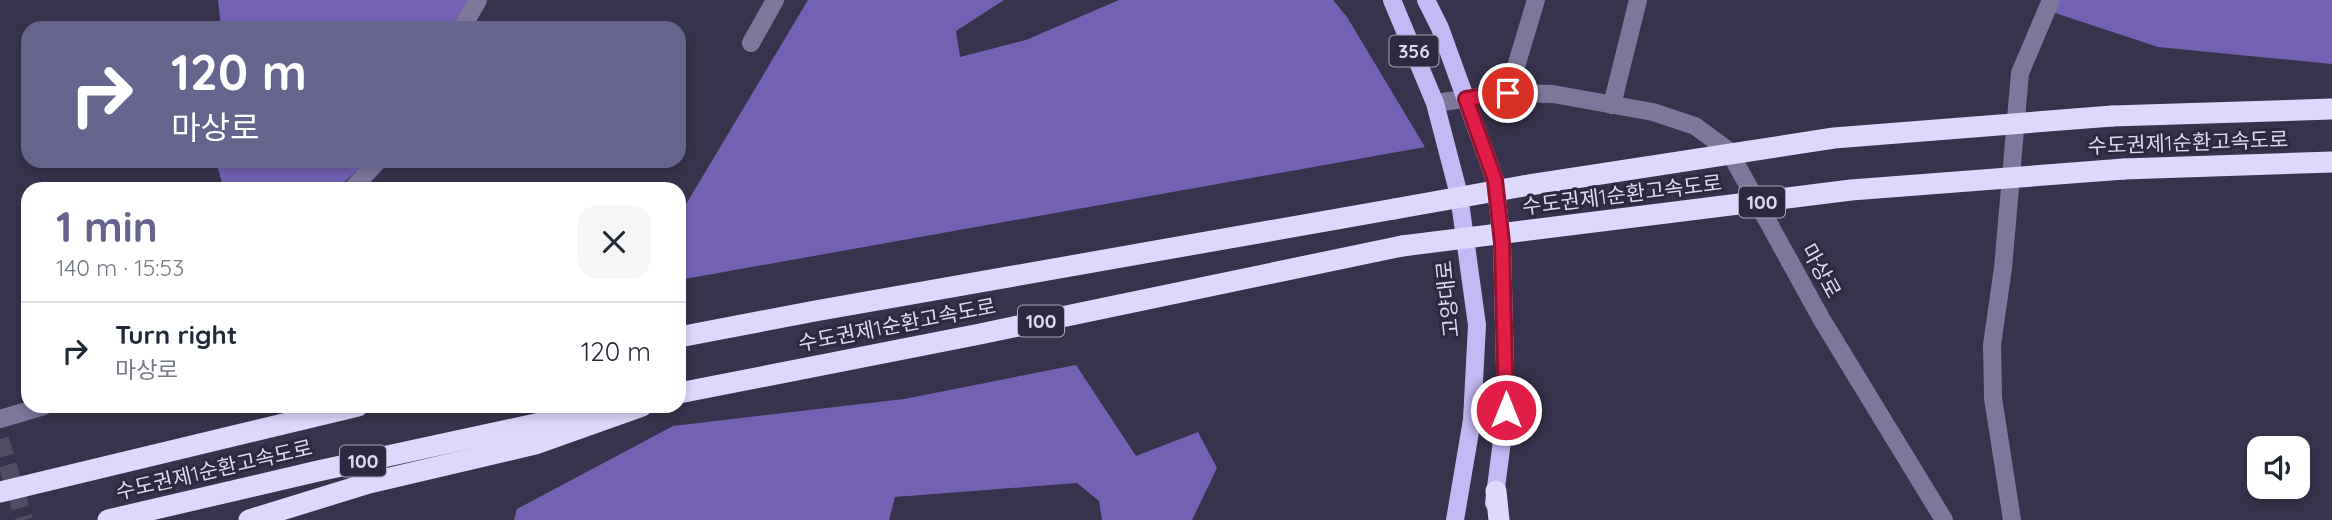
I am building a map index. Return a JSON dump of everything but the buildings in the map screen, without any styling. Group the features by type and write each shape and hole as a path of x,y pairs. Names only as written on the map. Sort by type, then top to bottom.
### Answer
{"highway":[{"name":"수도권제1순환고속도로","path":"686,336 1394,209 1671,162 1834,138 2112,116 2332,108"},
{"name":"수도권제1순환고속도로","path":"686,392 980,334 1402,246 1850,190 2124,169 2332,162"},
{"name":"수도권제1순환고속도로","path":"0,492 329,413"},
{"name":"수도권제1순환고속도로","path":"108,520 587,413"},
{"path":"248,520 369,483 536,444 622,413"},
{"path":"1496,491 1499,520"}],"main road":[{"name":"고양대로","path":"1392,0 1436,103 1459,195 1477,325 1472,420 1455,520"},
{"name":"356","path":"1426,0 1440,29 1495,180 1502,243 1506,410 1492,520"}],"street":[{"path":"466,21 478,0"},
{"path":"751,43 775,0"},
{"path":"1508,93 1536,0"},
{"path":"1612,105 1638,0"},
{"path":"2012,520 1993,398 1992,345 2003,268 2020,73 2051,0"},
{"name":"마상로","path":"1436,103 1508,93 1553,94 1653,112 1695,126 1729,151 1822,320 1944,520"},
{"path":"358,182 372,168"},
{"path":"0,419 21,413"}],"shaded area":[{"path":"218,0 468,0 456,21 220,21"},
{"path":"808,0 1004,0 956,31 960,57 1026,40 1119,0 1333,0 1347,17 1425,147 686,279 686,204"},
{"path":"2054,0 2332,0 2332,64 2158,47 2052,12"},
{"path":"360,168 344,182 222,182 218,169"},
{"path":"1076,365 1136,456 1198,432 1217,468 1192,520 1102,520 1099,501 1077,483 895,497 889,520 514,520 517,509 673,426 904,399"}],"tunnel":[{"path":"0,439 24,520"}],"route":[{"path":"1506,410 1502,243 1495,180 1466,99 1508,93"}]}
